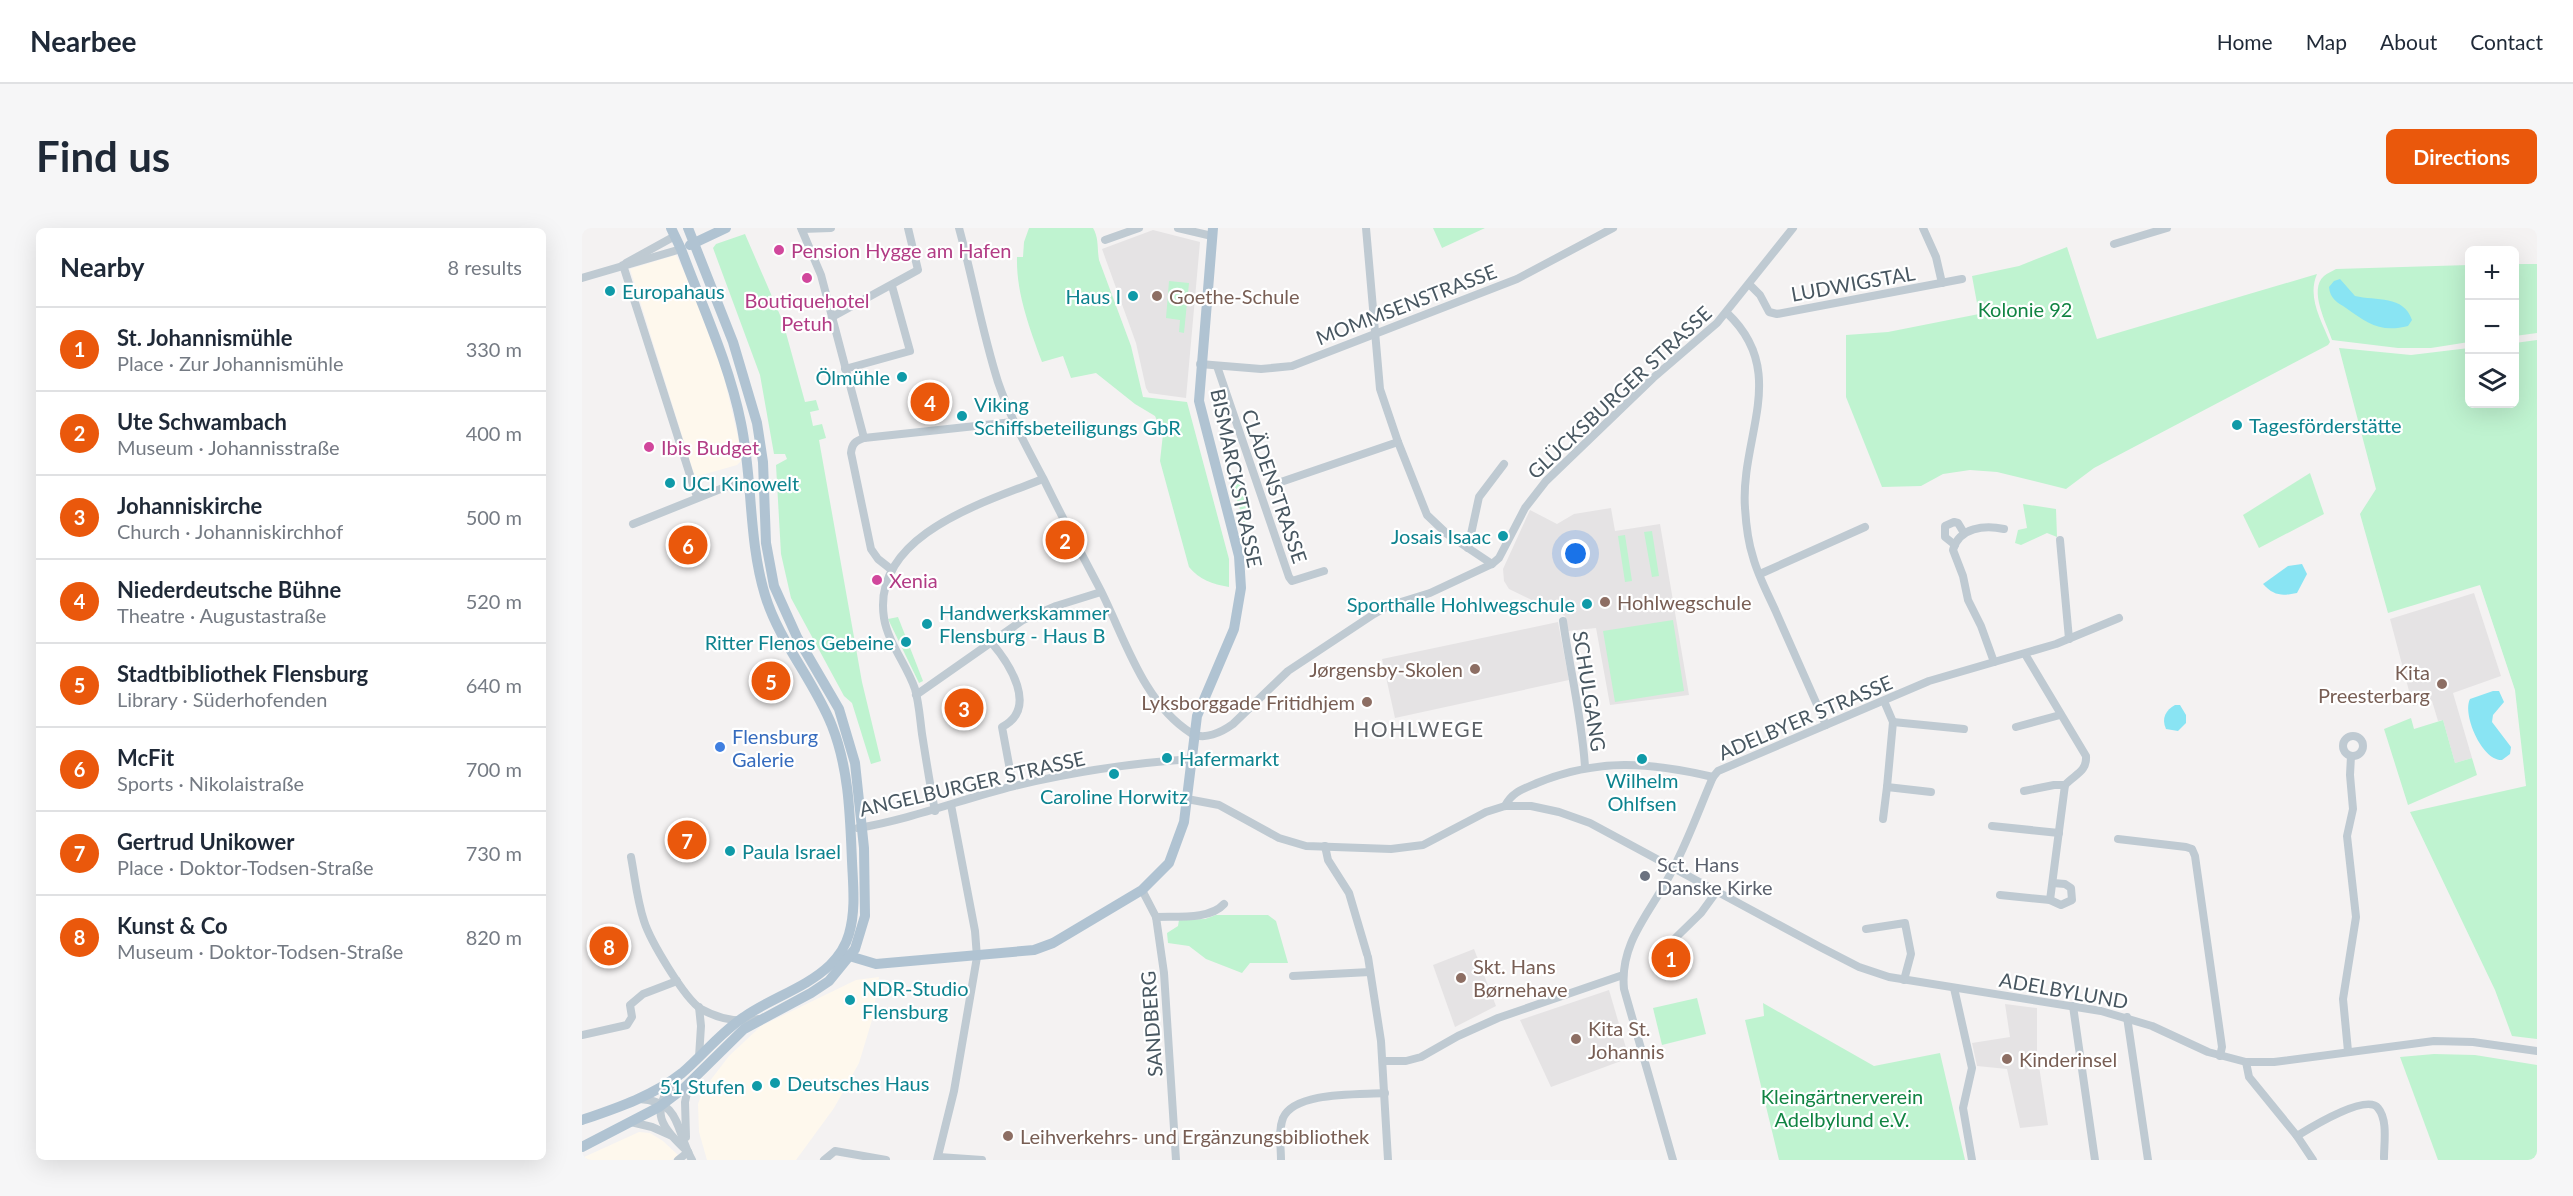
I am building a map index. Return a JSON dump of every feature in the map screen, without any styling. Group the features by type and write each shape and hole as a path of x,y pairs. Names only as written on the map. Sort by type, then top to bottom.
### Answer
{"main road":[{"path":"582,1147 661,1104 689,1084 727,1044 761,1018 812,993 837,973 848,953 865,916 863,827 855,763 842,718 826,685 797,637 774,586 766,543 765,483 757,423 746,384 690,228 673,232 733,389 742,425 750,483 756,560 766,598 786,644 833,728 845,770 854,903 848,936 848,953"},
{"path":"681,249 726,228"},
{"name":"BISMARCKSTRASSE","path":"848,953 876,964 1016,953 1044,947 1142,890 1169,863 1184,822 1197,716 1234,629 1241,588 1234,532 1200,410 1200,364 1212,232"},
{"path":"582,1120 637,1099 680,1074 738,1021 808,981 848,953"},
{"path":"582,1127 623,1105"}],"street":[{"path":"831,228 802,229 821,275 864,438"},
{"path":"832,317 918,270 908,228"},
{"path":"958,228 991,356 1013,422 1101,592 1123,642 1147,685 1176,721 1193,734 1205,736 1225,730 1288,671 1388,606 1430,593 1492,564"},
{"path":"1105,240 1139,228"},
{"path":"1178,228 1212,232"},
{"path":"1365,228 1380,389 1398,442 1427,515 1448,534 1492,564"},
{"name":"MOMMSENSTRASSE","path":"1200,364 1261,369 1292,366 1516,279 1613,228"},
{"name":"GLÜCKSBURGER STRASSE","path":"1492,564 1499,558 1525,508 1546,481 1653,378 1727,313 1793,228"},
{"name":"LUDWIGSTAL","path":"1923,228 1936,257 1942,284"},
{"path":"2115,244 2167,228"},
{"path":"623,265 673,232"},
{"path":"582,278 681,249"},
{"path":"623,265 697,497"},
{"name":"LUDWIGSTAL","path":"1749,284 1760,295 1769,312 1777,314 1962,279"},
{"path":"845,369 910,351 892,286"},
{"path":"1727,313 1736,321 1747,340 1757,360 1760,376 1761,393 1744,492 1750,547 1826,725"},
{"name":"CLÄDENSTRASSE","path":"1217,366 1262,488 1289,577 1292,581 1324,571"},
{"path":"892,570 878,559 871,549 850,453 856,441 864,438 1013,422"},
{"path":"1275,484 1398,442"},
{"path":"1468,548 1479,497 1504,464"},
{"path":"934,811 916,694 884,617 884,591 892,570 901,557 928,532 951,516 1043,479"},
{"path":"633,524 728,486 765,483"},
{"path":"1954,545 1945,537 1945,526 1954,522 1958,523 1964,533"},
{"path":"1760,574 1865,527"},
{"path":"1994,662 1981,626 1968,600 1963,576 1953,550 1954,545 1964,533 1984,527 2004,530"},
{"path":"2060,540 2068,639"},
{"path":"916,694 1037,612 1101,592"},
{"name":"ADELBYER STRASSE","path":"1505,806 1516,792 1562,773 1585,767 1610,764 1643,765 1713,777 1718,771 1947,674 2025,654 2120,618"},
{"name":"SCHULGANG","path":"1563,621 1570,676 1583,741 1585,767"},
{"path":"991,642 1004,658 1017,683 1019,694 1016,715 1010,723 1002,727 1013,786"},
{"path":"2024,791 2065,785 2084,770 2086,765 2086,756 2025,654"},
{"path":"1883,819 1893,722 1884,701"},
{"path":"2016,727 2060,715"},
{"path":"1893,722 1964,729"},
{"path":"2348,1051 2343,999 2356,917 2347,836 2353,809 2351,756"},
{"name":"ANGELBURGER STRASSE","path":"850,829 934,811 1013,786 1101,770 1192,759"},
{"path":"1673,1160 1624,989 1623,975 1625,956 1632,938 1674,868 1713,777"},
{"path":"2050,900 2065,785"},
{"path":"1887,788 1931,792"},
{"path":"1187,799 1219,805 1293,843 1391,849 1423,845 1486,812 1505,806"},
{"path":"951,805 975,931 976,957 954,1091 938,1159 982,1160"},
{"name":"ADELBYLUND","path":"1505,806 1531,806 1590,823 1859,966 1904,980 2073,1006 2127,1017 2220,1056 2246,1062 2274,1062 2434,1041 2473,1042 2537,1051"},
{"path":"1992,826 2059,833"},
{"path":"2118,839 2192,849 2208,938 2222,1047 2220,1056"},
{"path":"1325,846 1328,860 1349,893 1368,956 1383,1061 1388,1160"},
{"path":"631,857 643,920 652,941 677,981 699,1007 738,1021 761,1018"},
{"path":"2000,895 2050,900 2061,905 2072,900 2071,888 2065,884 2053,883"},
{"name":"SANDBERG","path":"1142,890 1156,917 1164,973 1176,1160"},
{"path":"1677,937 1701,914 1717,891"},
{"path":"1156,917 1204,914 1219,910 1224,904"},
{"path":"1866,929 1905,923 1911,954 1904,980"},
{"path":"1293,976 1370,972"},
{"path":"1383,1061 1406,1061 1421,1057 1458,1036 1498,1018 1623,975"},
{"path":"582,1035 627,1025 632,1017 630,1005 636,998 677,981"},
{"path":"1954,988 1972,1068 1963,1108 1972,1160"},
{"path":"2073,1006 2095,1160"},
{"path":"699,1007 701,1026 699,1057"},
{"path":"2127,1017 2148,1160"},
{"path":"2246,1062 2249,1077 2297,1136 2313,1160"},
{"path":"680,1074 668,1088 661,1104 662,1122 672,1137 690,1156"},
{"path":"689,1084 685,1109 690,1156"},
{"path":"1281,1160 1281,1126 1287,1111 1293,1105 1311,1098 1385,1093"},
{"path":"637,1099 661,1104 673,1116 690,1156"},
{"path":"2297,1136 2339,1112 2373,1104 2377,1107 2384,1123 2384,1158"},
{"path":"631,1122 652,1126 672,1137"},
{"path":"824,1160 835,1151 886,1160"},
{"path":"678,1160 690,1156"}],"shaded area":[{"name":"Goethe-Schule","path":"1153,230 1200,242 1186,398 1149,393 1146,388 1136,343 1102,249"},
{"path":"676,255 691,285 723,373 741,450 741,461 737,465 695,477 630,269"},
{"name":"Hohlwegschule","path":"1611,508 1615,531 1660,524 1689,695 1610,705 1596,628 1568,631 1565,616 1509,589 1504,581 1503,569 1530,510 1557,524 1574,514"},
{"name":"Kita Preesterbarg","path":"2474,593 2501,676 2453,693 2472,758 2455,763 2443,720 2438,721 2432,701 2413,706 2390,619"},
{"name":"Jørgensby-Skolen","path":"1558,622 1569,680 1395,718 1382,659"},
{"name":"Skt. Hans Børnehave","path":"1474,949 1496,1006 1455,1027 1433,965"},
{"path":"879,977 872,1020 859,1063 834,1108 796,1160 707,1160 699,1132 698,1104 703,1090 729,1056 761,1026 856,980"},
{"name":"Kita St. Johannis","path":"1609,990 1629,1058 1551,1087 1520,1020"},
{"name":"Kinderinsel","path":"2005,1004 2037,1008 2037,1053 2048,1125 2020,1128 2007,1069 1977,1066 1972,1043 2010,1037"},
{"path":"639,1132 650,1133 678,1155 672,1160 582,1160 582,1158"}],"green space":[{"path":"1029,228 1093,228 1097,239 1099,260 1131,346 1143,397 1187,402 1229,559 1229,587 1207,581 1189,567 1160,461 1163,434 1155,416 1135,404 1096,373 1071,378 1063,356 1042,362 1025,311 1017,270 1017,257 1023,257 1024,242"},
{"path":"1433,228 1485,228 1442,248"},
{"path":"745,234 783,322 805,402 816,400 819,410 810,412 813,426 822,424 826,438 819,440 862,682 881,761 871,764 852,703 844,696 791,598 781,554 776,465 787,459 785,454 774,454 760,375 713,248 716,244"},
{"name":"Kolonie 92","path":"2067,247 2097,339 2317,274 2314,283 2314,300 2330,342 2094,468 2066,489 1997,472 1970,470 1943,474 1921,486 1882,487 1846,397 1846,335 1888,332 1979,314 1972,276 2019,266"},
{"path":"2519,264 2537,264 2537,333 2519,335"},
{"path":"2465,265 2465,343 2431,348 2398,348 2332,340 2320,307 2318,290 2324,276 2336,269"},
{"path":"1169,281 1189,283 1184,333 1179,332 1180,320 1166,318"},
{"path":"2537,340 2537,1039 2512,1036 2495,990 2410,812 2526,786 2515,690 2480,585 2388,613 2360,514 2376,489 2339,348 2411,355 2465,348 2465,408 2519,408 2519,342"},
{"path":"1228,468 1246,488 1249,495 1248,515 1244,524"},
{"path":"2310,473 2324,514 2259,548 2243,515"},
{"path":"2023,504 2056,509 2057,537 2047,533 2021,545 2015,543 2018,530 2027,528"},
{"path":"1652,531 1659,576 1652,577 1644,532"},
{"path":"1625,535 1632,581 1625,582 1618,536"},
{"path":"898,617 923,681 919,683 888,619"},
{"path":"1673,620 1684,691 1615,702 1603,631"},
{"path":"2411,718 2414,729 2443,720 2455,763 2472,758 2477,775 2408,805 2384,729"},
{"path":"1216,915 1268,915 1276,921 1288,963 1250,963 1242,973 1206,959 1189,946 1168,943 1167,933 1178,926 1179,920 1205,919"},
{"path":"1697,998 1706,1034 1662,1045 1653,1008"},
{"name":"Kleingärtnerverein Adelbylund e.V.","path":"1763,1003 1874,1066 1940,1053 1965,1160 1779,1160 1745,1020 1764,1016"},
{"path":"2434,1054 2475,1055 2537,1065 2537,1160 2438,1160 2400,1057"}],"water":[{"path":"2340,279 2355,296 2388,300 2403,306 2412,320 2408,326 2398,328 2382,327 2367,322 2332,297 2329,287 2334,281"},
{"path":"2302,564 2307,574 2297,593 2278,594 2263,584 2288,566"},
{"path":"2499,691 2504,702 2493,715 2492,722 2511,747 2510,754 2502,760 2487,753 2481,745 2471,725 2469,715 2470,699"},
{"path":"2180,705 2186,715 2186,723 2178,731 2166,729 2164,721 2169,709"}],"tunnel":[{"path":"1266,487 1275,484"}],"place":[{"name":"Pension Hygge am Hafen","path":"779,250"},
{"name":"Boutiquehotel Petuh","path":"807,278"},
{"name":"Europahaus","path":"610,291"},
{"name":"Haus I","path":"1133,296"},
{"name":"Goethe-Schule","path":"1157,296"},
{"name":"Ölmühle","path":"902,377"},
{"name":"Niederdeutsche Bühne","path":"930,402"},
{"name":"Viking Schiffsbeteiligungs GbR","path":"962,416"},
{"name":"Tagesförderstätte","path":"2237,425"},
{"name":"Ibis Budget","path":"649,447"},
{"name":"UCI Kinowelt","path":"670,483"},
{"name":"Josais Isaac","path":"1503,536"},
{"name":"Ute Schwambach","path":"1065,540"},
{"name":"McFit","path":"688,545"},
{"name":"Xenia","path":"877,580"},
{"name":"Hohlwegschule","path":"1605,602"},
{"name":"Sporthalle Hohlwegschule","path":"1587,604"},
{"name":"Handwerkskammer Flensburg - Haus B","path":"927,624"},
{"name":"Ritter Flenos Gebeine","path":"906,642"},
{"name":"Jørgensby-Skolen","path":"1475,669"},
{"name":"Stadtbibliothek Flensburg","path":"771,681"},
{"name":"Kita Preesterbarg","path":"2442,684"},
{"name":"Lyksborggade Fritidhjem","path":"1367,702"},
{"name":"Johanniskirche","path":"964,708"},
{"name":"Flensburg Galerie","path":"720,747"},
{"name":"Hafermarkt","path":"1167,758"},
{"name":"Wilhelm Ohlfsen","path":"1642,759"},
{"name":"Caroline Horwitz","path":"1114,774"},
{"name":"Gertrud Unikower","path":"687,840"},
{"name":"Paula Israel","path":"730,851"},
{"name":"Sct. Hans Danske Kirke","path":"1645,876"},
{"name":"Kunst & Co","path":"609,946"},
{"name":"St. Johannismühle","path":"1671,958"},
{"name":"Skt. Hans Børnehave","path":"1461,978"},
{"name":"NDR-Studio Flensburg","path":"850,1000"},
{"name":"Kita St. Johannis","path":"1576,1039"},
{"name":"Kinderinsel","path":"2007,1059"},
{"name":"Deutsches Haus","path":"775,1083"},
{"name":"51 Stufen","path":"757,1086"},
{"name":"Leihverkehrs- und Ergänzungsbibliothek","path":"1008,1136"}],"district":[{"name":"HOHLWEGE","path":"1419,728"}]}
